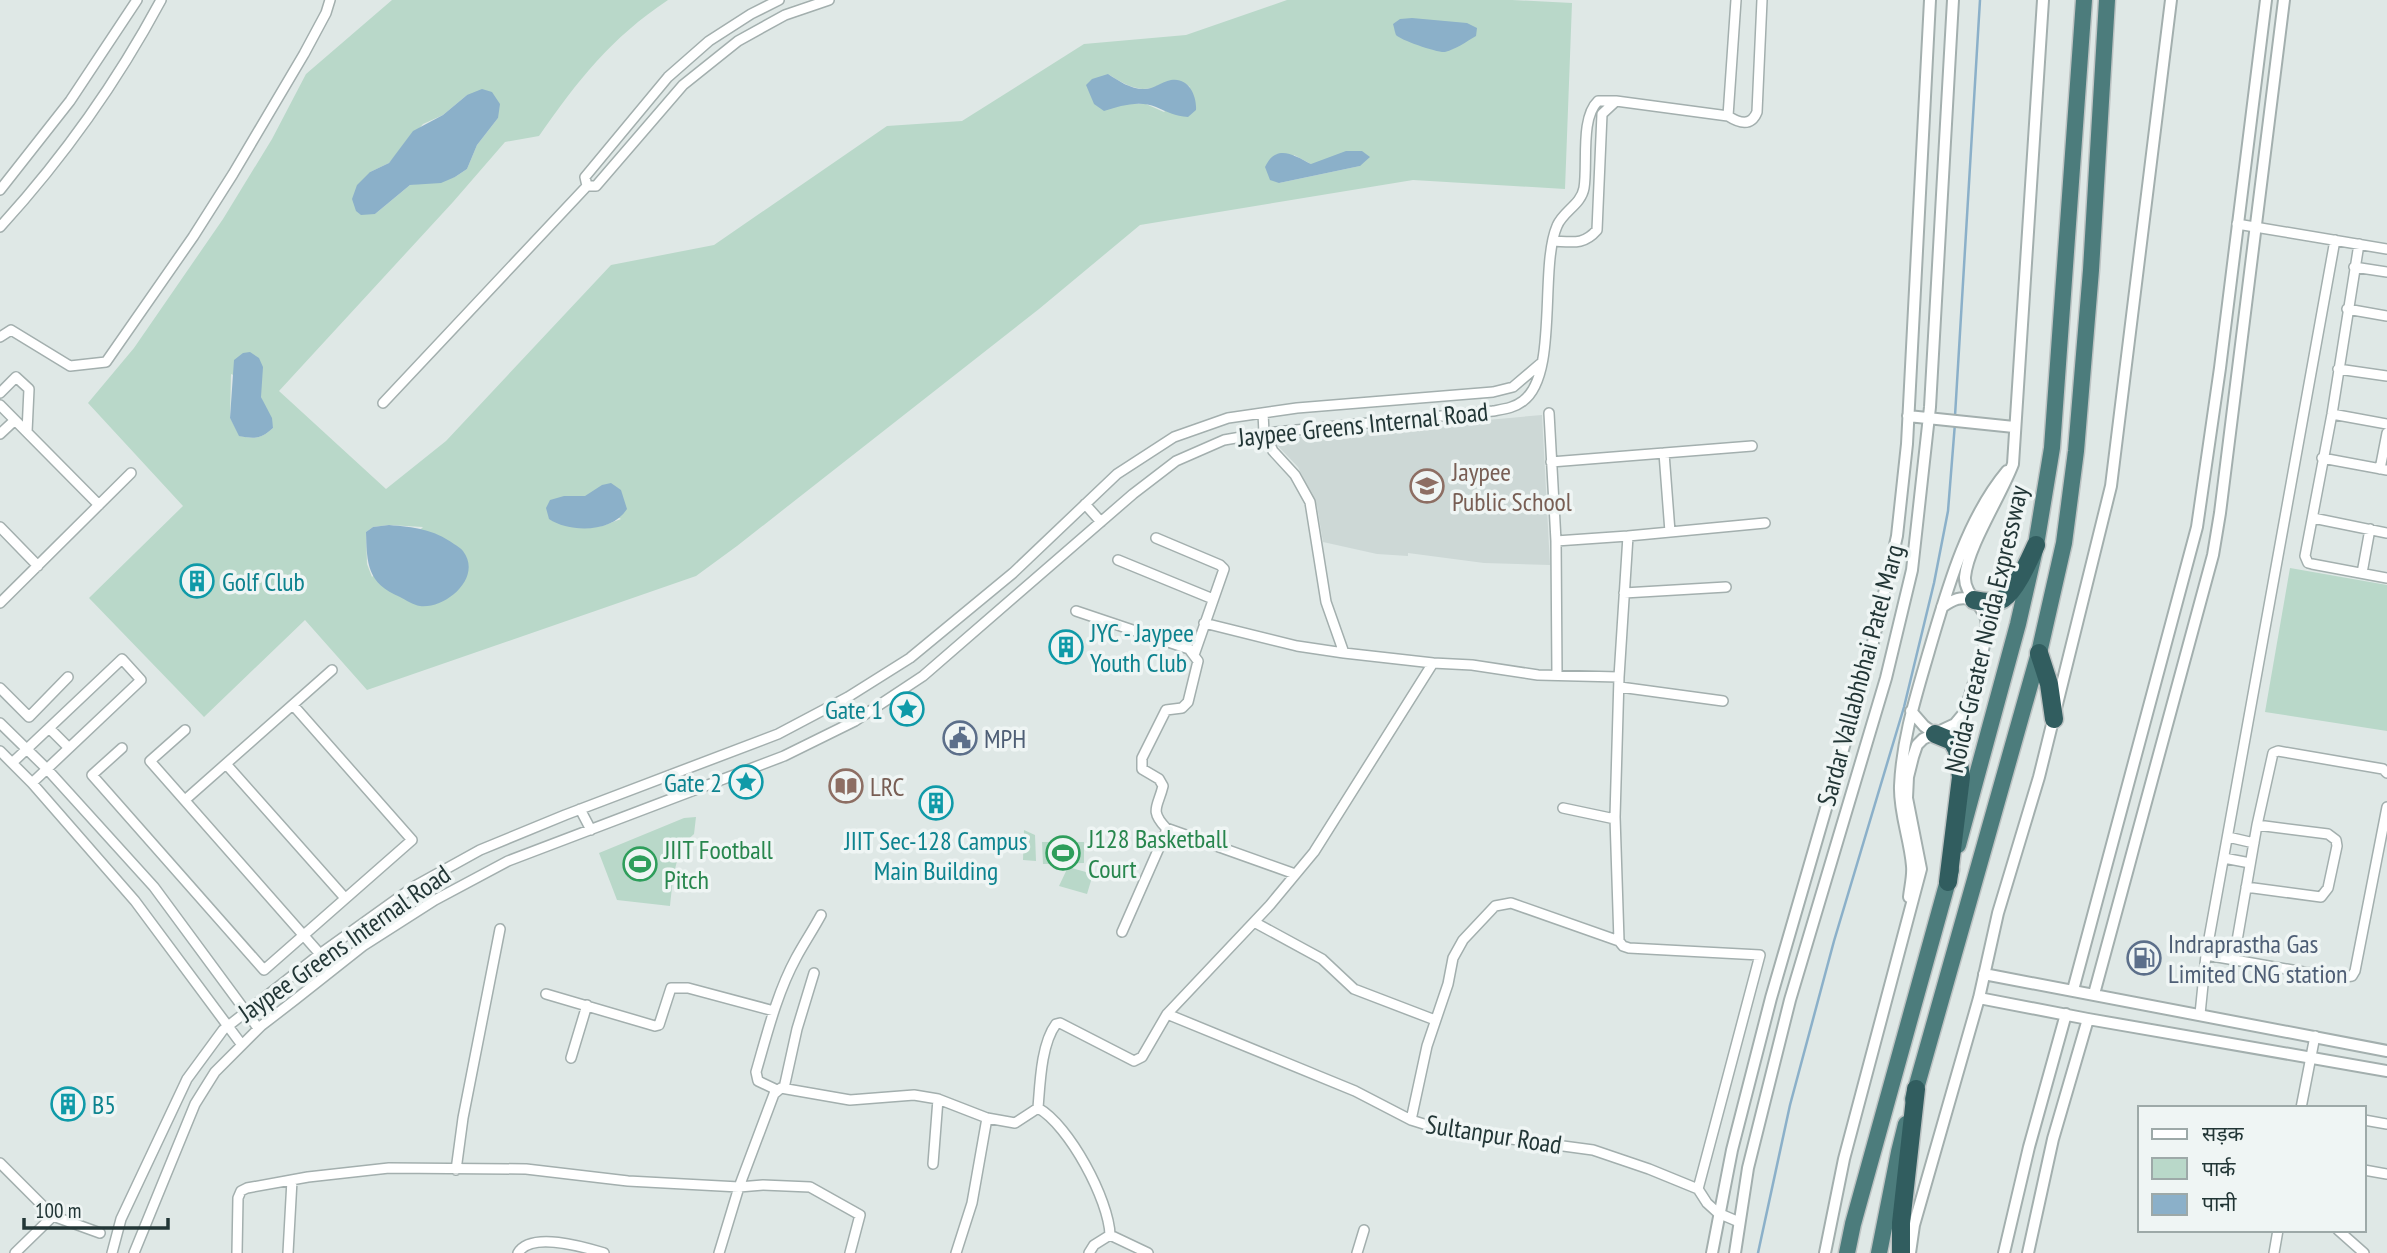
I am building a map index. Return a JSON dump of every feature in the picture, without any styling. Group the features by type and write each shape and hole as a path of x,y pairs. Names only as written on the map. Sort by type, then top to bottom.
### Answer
{"highway":[{"name":"Noida-Greater Noida Expressway","path":"1847,1253 1856,1211 2015,636 2036,544 2052,447 2084,0"},
{"name":"Noida-Greater Noida Expressway","path":"1879,1253 1899,1152 2039,653 2064,543 2076,451 2091,270 2107,0"},
{"path":"1974,600 1988,603 2003,599 2020,578 2036,544"},
{"path":"2039,653 2049,684 2054,719"},
{"path":"1935,733 1952,741 1957,750 1961,777 1948,882"},
{"path":"1901,1253 1901,1223 1916,1089"}],"street":[{"path":"0,190 69,101 137,0"},
{"path":"0,227 88,119 142,36 161,0"},
{"path":"0,337 11,330 69,366 106,362 193,237 233,174 304,54 330,0"},
{"path":"587,186 585,177 668,77 709,41 779,0"},
{"path":"383,403 587,186 596,186 683,85 738,41 785,15 828,0"},
{"path":"1728,116 1736,0"},
{"path":"1554,241 1588,240 1597,230 1602,114 1616,101 1728,116 1740,123 1755,118 1762,0"},
{"name":"Sardar Vallabhbhai Patel Marg","path":"1712,1253 1718,1213 1771,998 1869,660 1897,536 1908,416 1930,0"},
{"name":"Sardar Vallabhbhai Patel Marg","path":"1735,1253 1748,1168 1790,1000 1886,678 1912,570 1934,418 1953,0"},
{"path":"1825,1253 1844,1159 1921,869 1909,817 1908,777 1917,745 1955,724 1965,712 1986,632 1985,616 1974,600 1965,576 1975,544 2013,464 2043,0"},
{"path":"1910,1253 1914,1225 1979,998 1998,913 2039,777 2111,486 2171,0"},
{"path":"2073,990 2197,527 2266,0"},
{"path":"2094,994 2213,555 2284,0"},
{"name":"Jaypee Greens Internal Road","path":"134,1253 195,1104 215,1072 258,1028 363,947 435,900 508,861 784,756 855,721 923,676 1176,461 1224,439 1510,408 1525,400 1536,385 1541,363 1550,253 1557,225 1580,200 1584,191 1587,134 1592,106 1598,101 1616,101"},
{"path":"2237,224 2387,248"},
{"path":"2200,1014 2206,955 2335,240"},
{"path":"2359,244 2332,414 2305,556 2308,563 2387,578"},
{"path":"2354,267 2387,272"},
{"path":"2347,309 2387,316"},
{"name":"Jaypee Greens Internal Road","path":"112,1253 121,1219 187,1079 223,1030 320,954 415,886 480,850 778,734 848,697 910,658 1013,573 1117,474 1174,437 1228,418 1263,413 1493,392 1513,387 1541,363"},
{"path":"2338,369 2387,376"},
{"path":"0,393 16,377 29,389 27,432"},
{"path":"0,405 99,505"},
{"path":"1263,413 1264,433 1273,451 1295,475 1310,502 1326,602 1344,653"},
{"path":"1549,413 1556,541 1557,675"},
{"path":"2332,414 2387,424"},
{"path":"1908,416 2014,427"},
{"path":"0,434 15,420"},
{"path":"2322,458 2384,470 2387,433"},
{"path":"1552,462 1752,446"},
{"path":"1664,453 1670,532"},
{"path":"1906,921 1912,867 1900,785 1902,751 1911,711 1962,549 1997,484 2013,464"},
{"path":"0,603 131,473"},
{"path":"1085,504 1101,522"},
{"path":"2313,518 2387,533"},
{"path":"1556,541 1765,523"},
{"path":"0,527 38,566"},
{"path":"2362,573 2370,529"},
{"path":"1619,941 1615,819 1619,682 1628,536"},
{"path":"1156,538 1223,567 1224,571 1194,655 1198,668 1188,702 1182,708 1166,710 1141,765 1144,772 1162,782 1156,818 1166,828 1295,874"},
{"path":"1118,560 1213,599"},
{"path":"1624,593 1726,587"},
{"path":"1942,607 1956,598 1974,600"},
{"path":"1076,611 1182,646 1194,655"},
{"path":"1204,623 1297,646 1433,663 1472,665 1519,673 1619,682 1723,701"},
{"path":"12,763 122,659 141,680 32,783"},
{"path":"1038,1108 1040,1074 1056,1024 1060,1023 1134,1061 1142,1057 1167,1013 1254,922 1314,852 1433,663"},
{"path":"185,800 332,670"},
{"path":"0,688 29,717 68,677"},
{"path":"122,748 92,775 264,970 412,840 293,705"},
{"path":"1911,711 1924,726 1935,733"},
{"path":"0,723 47,769 154,887 258,1028"},
{"path":"50,728 69,748"},
{"path":"185,730 150,761 320,954"},
{"path":"0,751 32,783 135,901 242,1045"},
{"path":"2234,958 2257,825 2273,752 2383,769 2387,773"},
{"path":"226,764 345,898"},
{"path":"2206,955 2338,978 2352,976 2387,807"},
{"path":"1563,808 1615,819"},
{"path":"580,809 590,830"},
{"path":"2246,887 2321,897 2328,888 2337,846 2336,840 2328,834 2257,825"},
{"path":"1122,932 1164,839 1166,828"},
{"path":"2228,837 2254,843"},
{"path":"2224,858 2250,863"},
{"path":"1411,1120 1422,1066 1457,949 1499,904 1511,903 1619,941 1629,948 1760,955 1698,1189"},
{"path":"821,915 797,957 774,1011 756,1076 761,1083 780,1089 850,1100 914,1095 938,1099 987,1118 1015,1124 1038,1108"},
{"path":"1254,922 1322,959 1354,989 1435,1020"},
{"path":"456,1170 463,1118 500,929"},
{"path":"719,1253 740,1187 780,1089 814,973"},
{"path":"1984,974 2387,1051"},
{"path":"546,994 655,1026 659,1025 671,988 675,987 774,1011"},
{"path":"1979,998 2387,1071"},
{"path":"571,1058 587,1005"},
{"name":"Sultanpur Road","path":"1167,1013 1354,1091 1411,1120 1447,1130 1593,1150 1649,1169 1698,1189 1718,1213 1739,1222"},
{"path":"2004,1253 2029,1147 2066,1014"},
{"path":"2028,1253 2053,1139 2088,1019"},
{"path":"2301,1106 2315,1036"},
{"path":"933,1164 938,1099"},
{"path":"1038,1108 1058,1123 1069,1137 1093,1182 1110,1226 1110,1235"},
{"path":"956,1253 972,1203 987,1118"},
{"path":"2366,1120 2387,1124"},
{"path":"0,1163 53,1216 100,1233"},
{"path":"237,1253 238,1198 241,1191 292,1180 389,1168 526,1169 628,1181 740,1187 810,1187 860,1215 850,1253"},
{"path":"2366,1170 2387,1174"},
{"path":"288,1253 292,1180"},
{"path":"15,1253 53,1216"},
{"path":"1357,1253 1364,1230"},
{"path":"2274,1253 2278,1232"},
{"path":"2341,1232 2364,1253"},
{"path":"1089,1253 1094,1245 1110,1235"},
{"path":"1110,1235 1148,1253"},
{"path":"518,1253 521,1247 532,1243 573,1243 604,1253"}],"shaded area":[{"name":"Jaypee Public School","path":"1542,415 1550,565 1484,563 1408,553 1408,556 1377,554 1323,542 1317,506 1298,467 1276,444 1276,439"}],"green space":[{"path":"392,0 668,0 612,45 568,96 539,136 505,142 279,391 386,489 446,441 611,265 714,245 887,126 962,121 1084,44 1186,35 1287,0 1512,0 1572,3 1565,189 1413,180 1140,225 1039,309 696,576 367,690 305,620 204,717 89,598 183,506 88,403 134,348 223,219 272,139 306,74","holes":["1108,74 1125,84 1143,89 1172,81 1190,87 1164,112 1146,104 1127,104","467,95 498,118 477,145 467,169 455,177 410,185 375,214 370,172 389,163 423,124 443,115","1294,155 1311,164 1360,166 1279,183","231,374 261,387 261,397 273,428 258,437 240,436 230,418","564,496 585,496 621,519 602,526 582,528","389,525 423,527 372,577 367,564 366,532 373,527"]},
{"path":"2290,568 2387,585 2387,731 2265,712"},
{"name":"JIIT Football Pitch","path":"696,817 694,834 678,857 670,906 617,900 599,853 684,818"},
{"path":"1024,830 1035,835 1036,861 1023,860"},
{"name":"J128 Basketball Court","path":"1042,842 1084,842 1084,863 1043,864"},
{"path":"1068,867 1093,874 1087,894 1059,886"}],"water":[{"path":"1400,19 1467,23 1477,28 1476,36 1457,47 1441,52 1396,35 1393,24"},
{"path":"1108,74 1139,89 1151,88 1171,80 1182,81 1193,93 1196,110 1188,117 1143,104 1104,111 1094,104 1086,85 1092,79"},
{"path":"482,89 492,92 500,104 498,118 477,145 467,169 441,183 410,185 375,214 361,215 356,211 352,199 357,185 370,172 389,163 413,131 443,115 467,95"},
{"path":"1346,151 1362,151 1370,157 1360,166 1279,183 1270,180 1265,167 1274,155 1280,153 1292,155 1311,164"},
{"path":"250,352 259,358 263,367 261,397 272,418 273,428 254,438 239,436 230,418 234,360 243,353"},
{"path":"611,483 621,490 627,509 611,523 579,528 558,524 549,519 546,508 550,500 564,496 585,496 602,485"},
{"path":"389,525 431,532 461,549 468,561 468,571 459,589 440,602 420,606 389,592 381,585 375,579 368,563 366,532 373,527"}],"waterway":[{"path":"1955,416 1980,0"},
{"path":"1758,1253 1790,1105 1834,941 1904,707 1934,583 1948,511 1955,423"}],"place":[{"name":"Jaypee Public School","path":"1427,486"},
{"name":"Golf Club","path":"197,581"},
{"name":"JYC - Jaypee Youth Club","path":"1066,647"},
{"name":"Gate 1","path":"907,709"},
{"name":"MPH","path":"960,738"},
{"name":"Gate 2","path":"746,782"},
{"name":"LRC","path":"846,786"},
{"name":"JIIT Sec-128 Campus Main Building","path":"936,803"},
{"name":"J128 Basketball Court","path":"1063,853"},
{"name":"JIIT Football Pitch","path":"640,864"},
{"name":"Indraprastha Gas Limited CNG station","path":"2144,958"},
{"name":"B5","path":"68,1104"}]}
